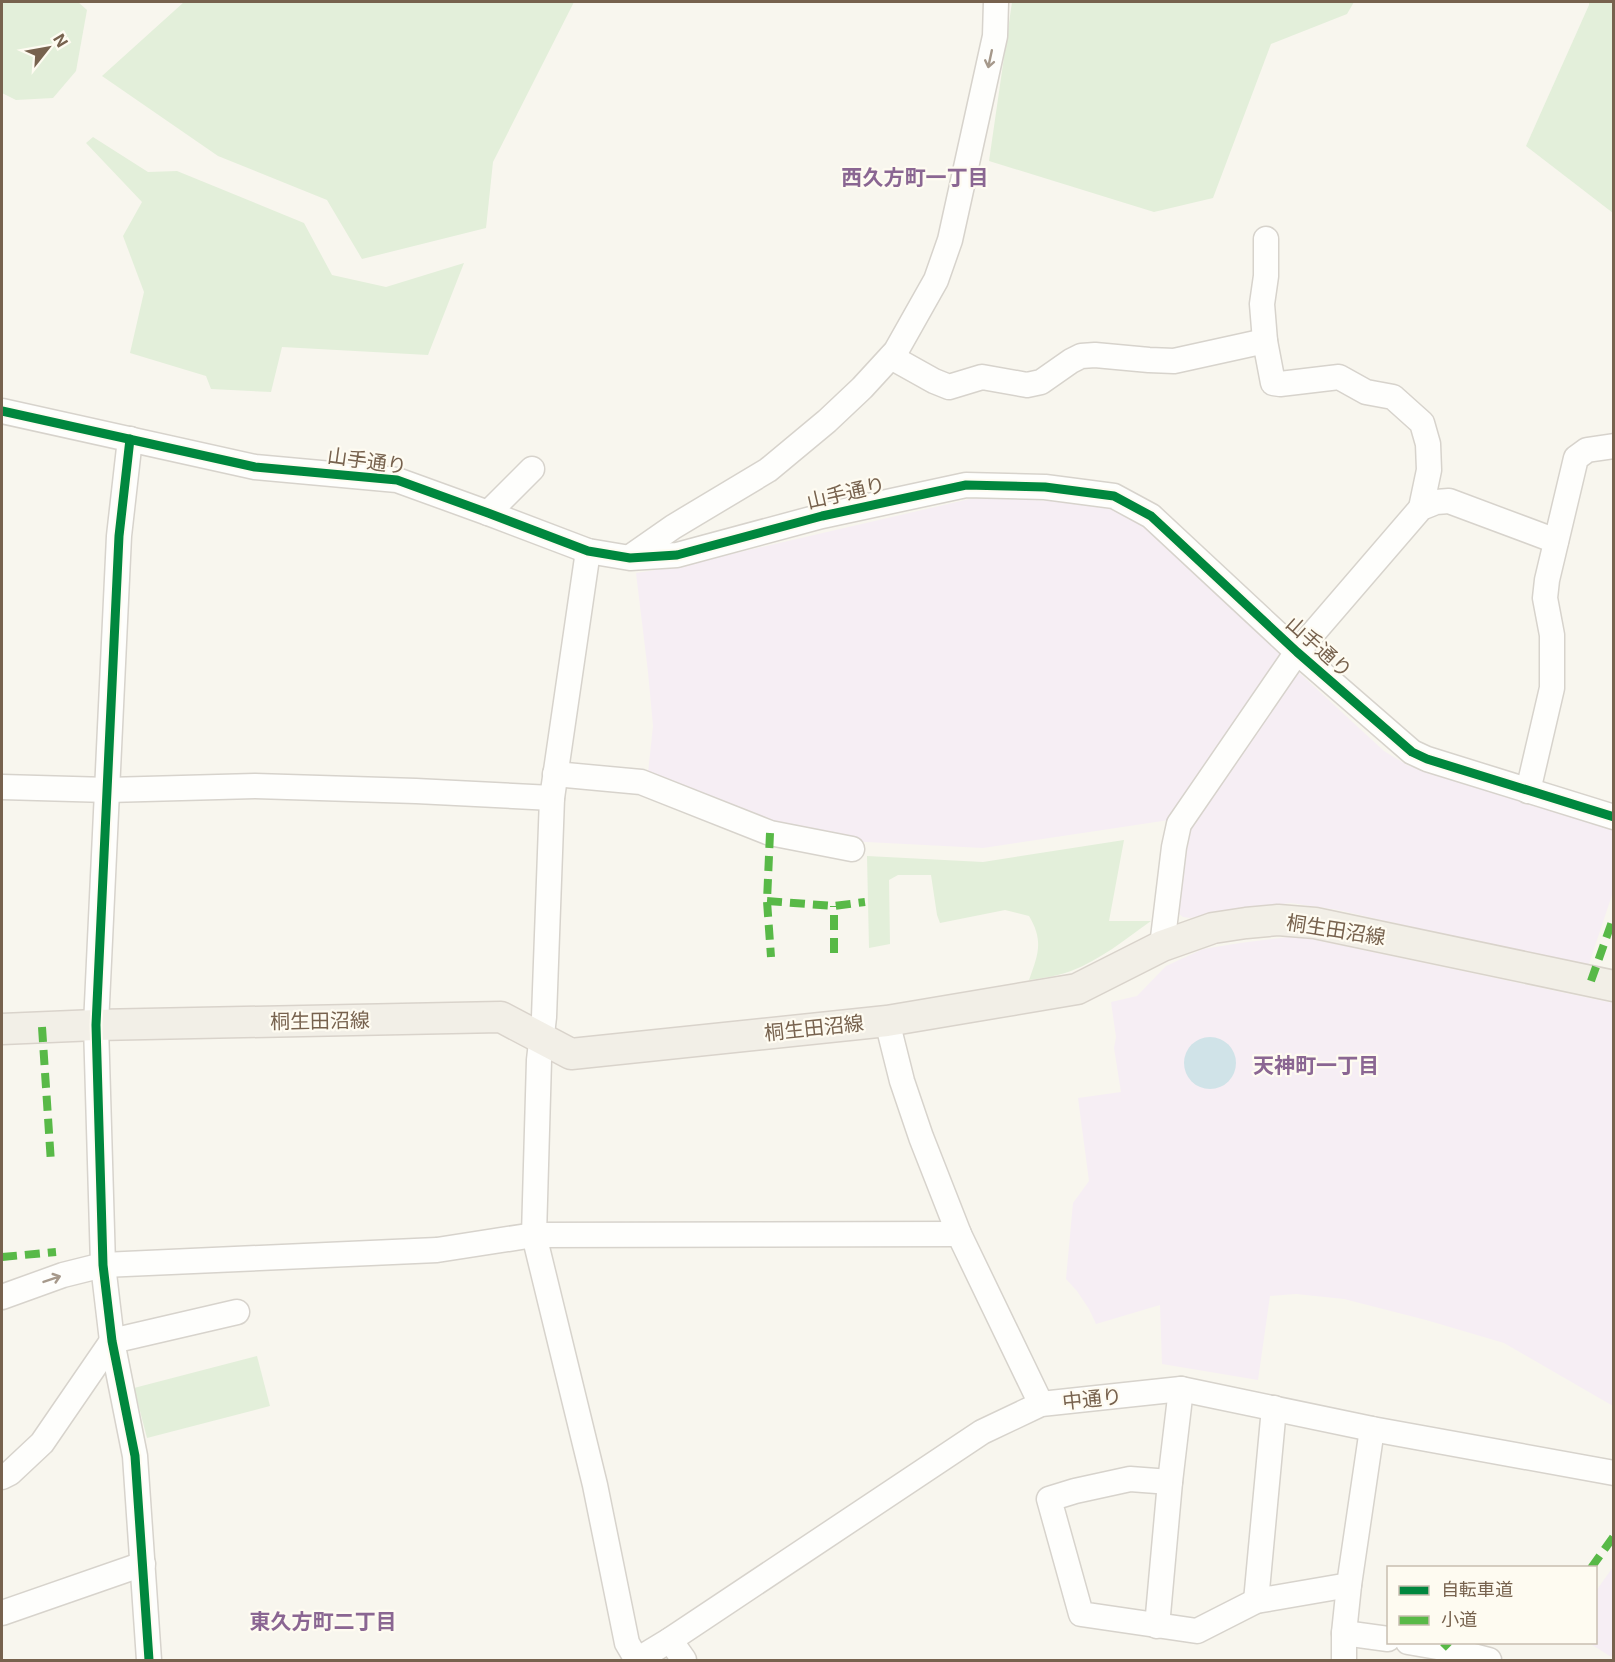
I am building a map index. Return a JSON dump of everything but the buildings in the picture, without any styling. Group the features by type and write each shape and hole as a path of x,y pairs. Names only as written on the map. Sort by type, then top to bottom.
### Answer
{"main road":[{"name":"桐生田沼線","path":"2,1029 501,1017 571,1054 887,1021 1077,989 1162,946 1212,928 1278,920 1315,923 1614,986"}],"street":[{"path":"630,558 673,527 768,470 827,421 896,351 936,280 950,240 995,36 996,2"},
{"path":"1162,946 1179,824 1297,652 1421,508 1430,470 1428,444 1422,423 1393,397 1366,392 1339,376 1280,384 1273,382 1265,342 1262,304 1266,276 1266,239"},
{"path":"891,357 949,387 982,378 1027,385 1041,382 1081,356 1174,360 1265,342"},
{"name":"山手通り","path":"2,411 255,467 397,480 588,551 630,558 677,555 822,516 966,485 1045,487 1114,496 1151,516 1297,652 1412,752 1427,759 1614,817"},
{"path":"130,440 119,537 96,1025 103,1265 112,1341 135,1456 149,1660"},
{"path":"1528,791 1552,688 1552,635 1545,598 1547,580 1576,458 1587,450 1614,446"},
{"path":"489,513 532,469"},
{"path":"1421,508 1436,502 1449,501 1556,541"},
{"path":"588,551 552,798 542,1039 539,1060 534,1235 595,1485 627,1643 637,1660"},
{"path":"555,774 641,782 770,833 852,849"},
{"path":"2,787 108,790 255,786 552,798"},
{"path":"887,1021 902,1081 959,1234 1041,1404"},
{"path":"2,1296 103,1265 436,1250 534,1235 959,1234"},
{"path":"2,1477 10,1473 42,1443 112,1341 237,1312"},
{"path":"1157,1626 1181,1389"},
{"name":"中通り","path":"637,1660 982,1432 1041,1404 1181,1389 1372,1429 1614,1473"},
{"path":"1256,1601 1274,1408"},
{"path":"1344,1660 1349,1585 1372,1429"},
{"path":"1170,1482 1130,1479 1049,1499 1081,1614 1197,1631 1256,1601 1349,1585"},
{"path":"2,1613 143,1564"},
{"path":"1344,1633 1387,1639"},
{"path":"670,1640 684,1660"},
{"path":"1420,1644 1489,1660"}],"shaded area":[{"path":"974,498 1110,503 1145,522 1283,649 1169,820 983,848 847,841 771,825 648,773 653,726 636,573 675,567"},
{"path":"1293,667 1384,751 1407,765 1613,828 1613,892 1588,967 1338,910 1291,903 1190,918 1179,914 1176,908 1188,829"},
{"path":"1297,936 1613,1003 1613,1406 1504,1343 1344,1299 1296,1294 1270,1296 1258,1380 1162,1364 1160,1305 1096,1324 1077,1291 1066,1279 1073,1203 1089,1181 1078,1098 1121,1092 1114,1048 1116,1037 1111,1002 1137,996 1166,966 1203,949"},
{"path":"1210,1037 1220,1039 1228,1045 1234,1053 1236,1063 1234,1073 1228,1081 1220,1087 1210,1089 1200,1087 1192,1081 1186,1073 1184,1063 1186,1053 1192,1045 1200,1039"},
{"path":"1613,1567 1613,1658 1591,1644 1597,1644 1597,1590"}],"green space":[{"path":"2,2 78,2 87,10 76,71 53,98 16,100 2,93"},
{"path":"184,2 574,2 493,162 486,228 362,259 327,200 218,156 102,76"},
{"path":"1012,2 1354,2 1347,14 1271,44 1213,198 1154,212 989,161"},
{"path":"1589,2 1613,2 1613,213 1526,146"},
{"path":"93,137 148,172 177,171 304,223 332,275 386,287 464,263 428,355 282,347 271,392 211,389 206,376 130,353 144,292 123,236 142,202 86,143"},
{"path":"1124,840 1109,921 1151,921 1102,955 1071,971 1029,980 1035,963 1038,941 1029,916 1005,910 940,923 931,875 898,875 889,880 890,944 869,948 867,856 983,862"},
{"path":"257,1356 270,1406 147,1438 134,1388"}],"marked path":[{"path":"770,833 767,901 771,957"},
{"path":"767,901 834,906 865,902"},
{"path":"834,906 834,953"},
{"path":"1591,981 1614,916"},
{"path":"42,1027 51,1163"},
{"path":"2,1257 56,1252"},
{"path":"1592,1566 1614,1536"},
{"path":"1443,1648 1447,1644"}],"cycle path":[{"path":"2,411 255,467 397,480 588,551 630,558 677,555 822,516 966,485 1045,487 1114,496 1151,516 1297,652 1412,752 1427,759 1614,817"},
{"path":"130,439 119,536 96,1025 103,1265 112,1341 135,1456 149,1660"}],"district":[{"name":"西久方町一丁目","path":"915,178"},
{"name":"天神町一丁目","path":"1316,1066"},
{"name":"東久方町二丁目","path":"323,1622"}]}
